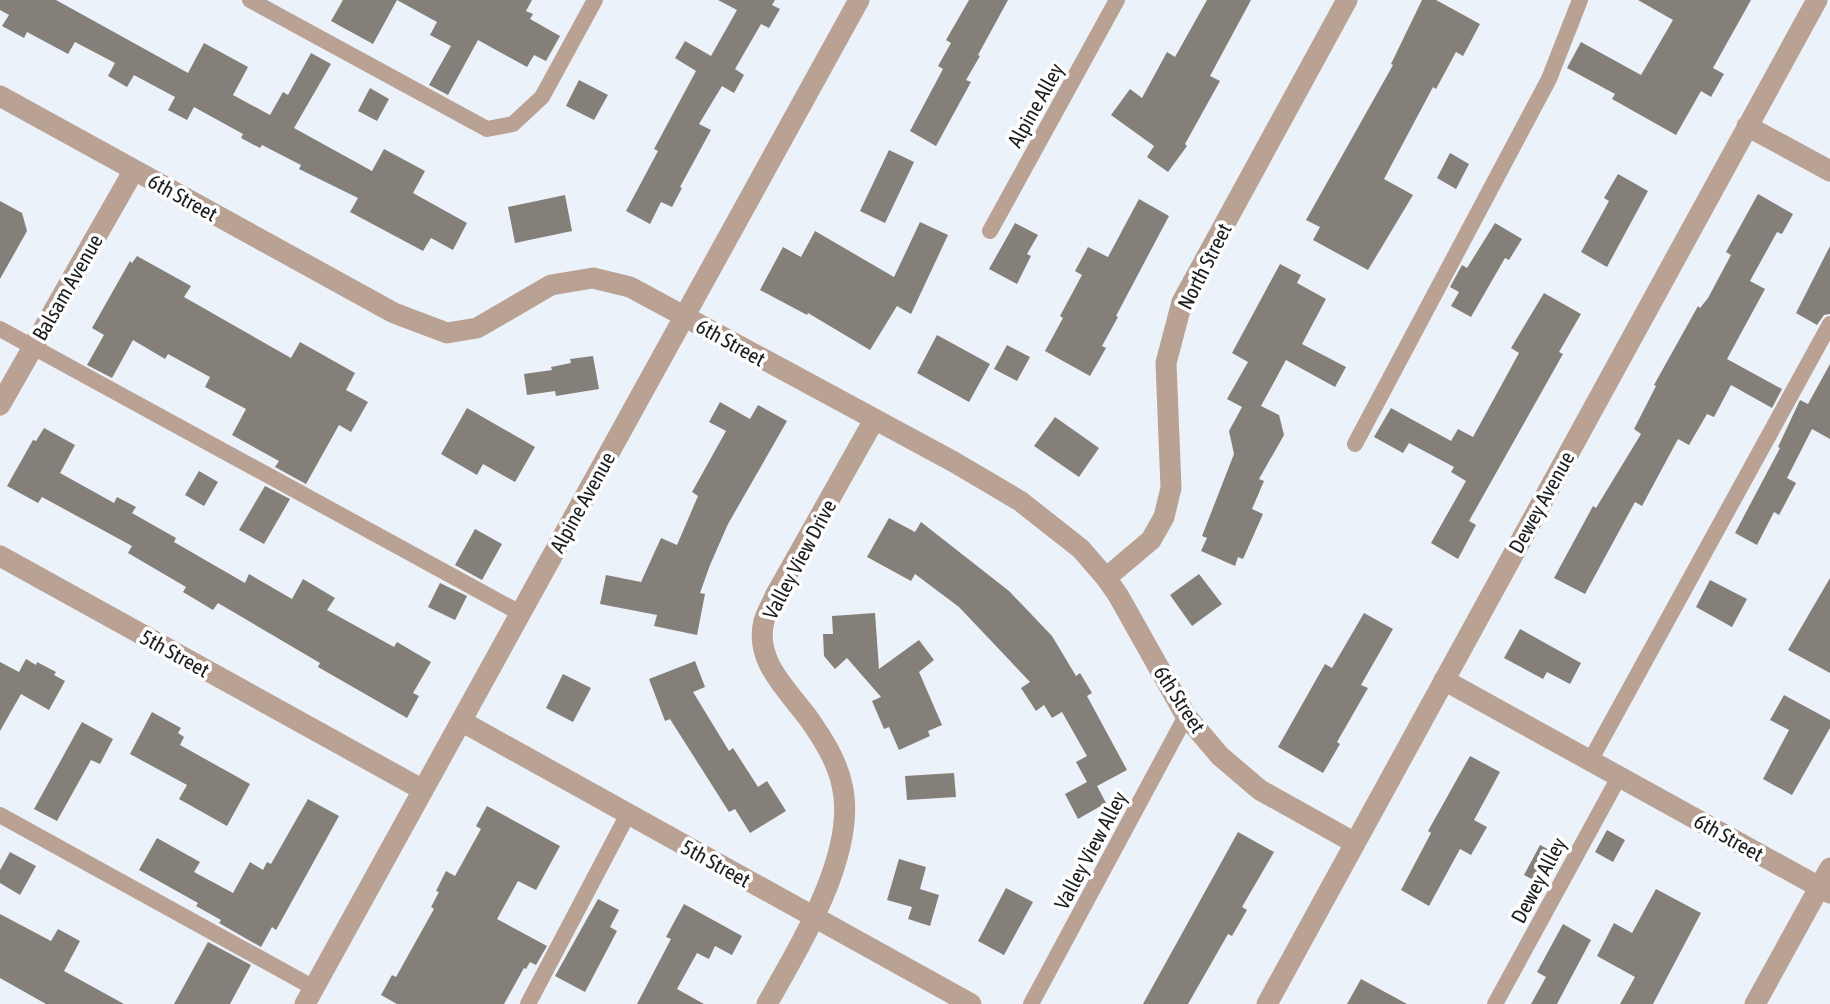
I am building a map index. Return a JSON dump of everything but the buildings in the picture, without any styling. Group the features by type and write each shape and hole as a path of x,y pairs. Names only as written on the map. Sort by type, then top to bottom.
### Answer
{"street":[{"name":"Alpine Avenue","path":"309,996 859,0"},
{"name":"North Street","path":"1106,578 1151,540 1164,517 1171,488 1166,363 1182,302 1347,0"},
{"name":"Dewey Avenue","path":"1267,1004 1816,0"},
{"name":"6th Street","path":"0,96 394,313 447,333 477,328 551,285 593,278 630,287 954,462 1020,501 1081,549 1118,595 1186,716 1220,756 1260,790 1355,843"},
{"path":"1747,126 1830,171"},
{"name":"Balsam Avenue","path":"0,405 134,170"},
{"name":"Valley View Drive","path":"767,1004 815,917 832,873 844,828 843,787 830,751 809,719 770,670 763,646 764,621 775,596 874,420"},
{"name":"5th Street","path":"0,556 423,789"},
{"name":"6th Street","path":"1444,680 1825,890"},
{"name":"5th Street","path":"461,722 971,1004"},
{"path":"1755,1004 1825,890 1830,868"}],"lane":[{"path":"250,0 487,129 513,124 542,97 594,0"},
{"name":"Alpine Alley","path":"990,231 1117,0"},
{"path":"1355,444 1549,79 1580,0"},
{"path":"1590,761 1830,324"},
{"path":"0,329 520,614"},
{"name":"Valley View Alley","path":"1031,1004 1186,716"},
{"name":"Dewey Alley","path":"1495,1004 1619,777"},
{"path":"528,1004 628,814"},
{"path":"0,815 309,996"}]}
